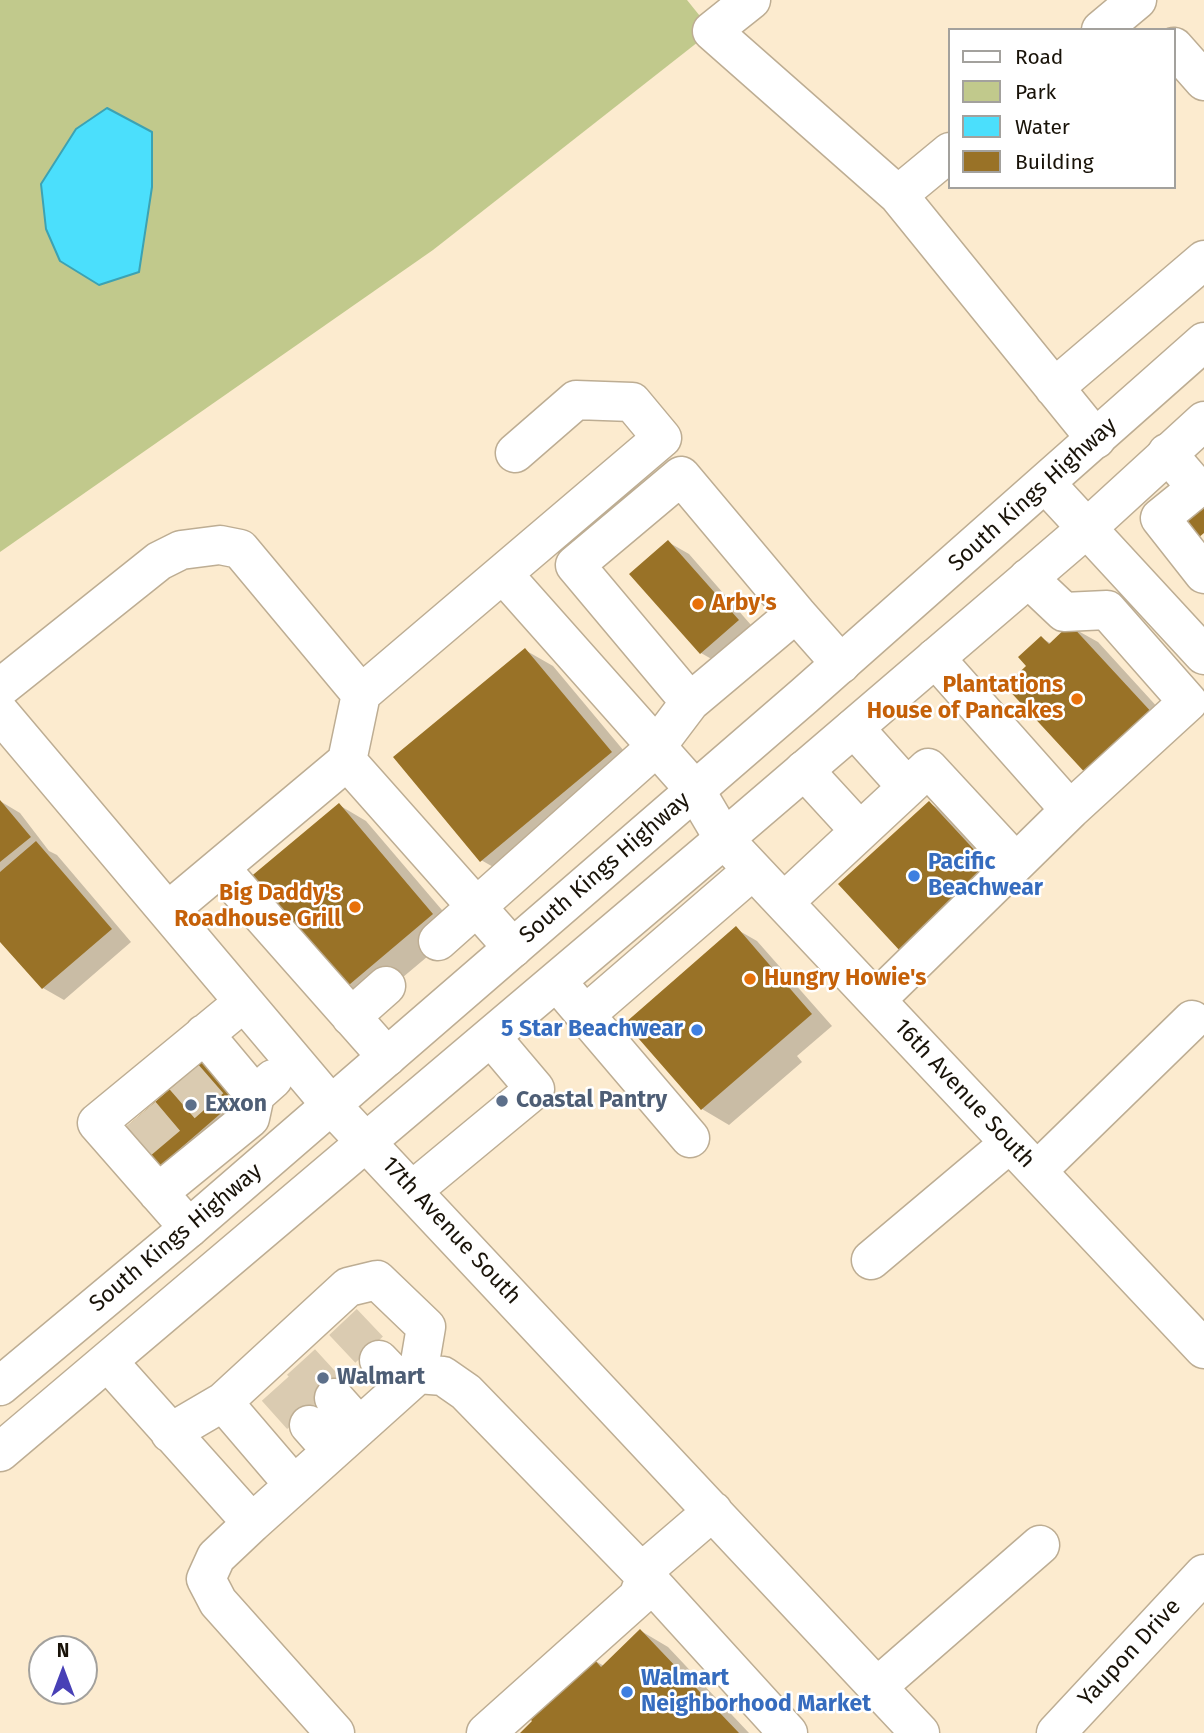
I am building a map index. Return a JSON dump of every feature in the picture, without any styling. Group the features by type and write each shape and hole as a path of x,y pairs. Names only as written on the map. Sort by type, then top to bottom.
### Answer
{"main road":[{"path":"751,0 712,31 898,195 1096,439"},
{"path":"1106,28 1144,11"},
{"path":"1176,49 1204,81"},
{"path":"898,195 948,154"},
{"path":"1054,388 1204,260"},
{"name":"South Kings Highway","path":"0,1386 218,1203 841,664 1204,342"},
{"path":"168,911 347,761 361,694 662,438 632,402 576,400 515,453"},
{"path":"0,1452 724,839 1086,528 1204,421"},
{"path":"654,445 841,664"},
{"path":"1167,453 1201,488 1160,518 1204,574"},
{"path":"681,476 575,565 690,702"},
{"path":"1046,484 1204,655"},
{"path":"0,688 159,561 181,550 220,545 240,549 361,694"},
{"name":"16th Avenue South","path":"503,574 695,790 724,839 1204,1349"},
{"path":"876,1000 1070,810 1188,702 1107,610 1064,612 1028,578"},
{"path":"1135,641 1204,581"},
{"path":"438,941 656,747 690,702 796,613"},
{"path":"935,657 1070,810"},
{"name":"17th Avenue South","path":"0,713 331,1105 920,1733"},
{"path":"854,727 906,788"},
{"path":"347,761 513,948"},
{"path":"784,902 928,768 1016,863"},
{"path":"804,770 860,831"},
{"path":"220,869 387,1057"},
{"path":"585,1015 753,870"},
{"path":"670,885 698,917"},
{"path":"621,926 650,959"},
{"path":"556,982 690,1138"},
{"path":"351,1017 386,986"},
{"path":"189,1227 97,1122 133,1106 177,1069 204,1034 244,1002"},
{"path":"1037,1171 1192,1020"},
{"path":"204,1034 255,1095"},
{"path":"413,1190 535,1089 491,1037"},
{"path":"158,1193 181,1161 225,1124 250,1118 255,1095 294,1062"},
{"path":"225,1124 260,1166"},
{"path":"871,1260 1010,1143"},
{"path":"181,1161 218,1203"},
{"path":"170,1433 280,1366 335,1314 348,1287 377,1280 426,1327 400,1373 333,1425 294,1485 216,1557 205,1579 218,1602 335,1733"},
{"path":"108,1363 252,1523"},
{"path":"400,1373 443,1376 466,1392 646,1577 788,1733"},
{"path":"223,1402 294,1485"},
{"path":"486,1733 638,1597 650,1566 713,1511"},
{"path":"877,1687 1040,1545"},
{"name":"Yaupon Drive","path":"1056,1733 1204,1574"}],"green space":[{"path":"0,0 687,0 712,31 433,250 0,552"}],"water":[{"path":"107,108 152,132 152,187 139,272 99,285 60,261 46,229 41,184 76,129"}],"building":[{"path":"1204,493 1204,533 1192,543 1172,520"},
{"path":"668,540 739,620 700,654 629,574"},
{"path":"1070,624 1155,716 1089,777 1005,686 1026,666 1018,657 1041,636 1049,644"},
{"path":"525,648 612,752 480,862 393,757"},
{"path":"0,800 31,837 0,862"},
{"path":"929,801 992,869 901,952 838,884"},
{"path":"339,803 433,914 343,990 248,879"},
{"path":"36,841 112,929 42,989 0,942 0,872"},
{"path":"736,926 812,1014 701,1110 625,1023"},
{"name":"Exxon","path":"208,1056 242,1095 159,1167 125,1128"},
{"name":"Walmart Neighborhood Market","path":"640,1629 739,1733 520,1733 532,1721 528,1717 592,1657 601,1667"}],"tunnel":[{"path":"184,1077 218,1116"},
{"path":"141,1114 174,1153"},
{"path":"343,1322 379,1360"},
{"path":"301,1362 334,1398"},
{"path":"276,1388 309,1425"}],"place":[{"name":"Arby's","path":"698,604"},
{"name":"Plantations House of Pancakes","path":"1077,699"},
{"name":"Pacific Beachwear","path":"914,876"},
{"name":"Big Daddy's Roadhouse Grill","path":"355,907"},
{"name":"Hungry Howie's","path":"750,979"},
{"name":"5 Star Beachwear","path":"697,1030"},
{"name":"Coastal Pantry","path":"502,1101"},
{"name":"Exxon","path":"191,1105"},
{"name":"Walmart","path":"323,1378"},
{"name":"Walmart Neighborhood Market","path":"627,1692"}]}
